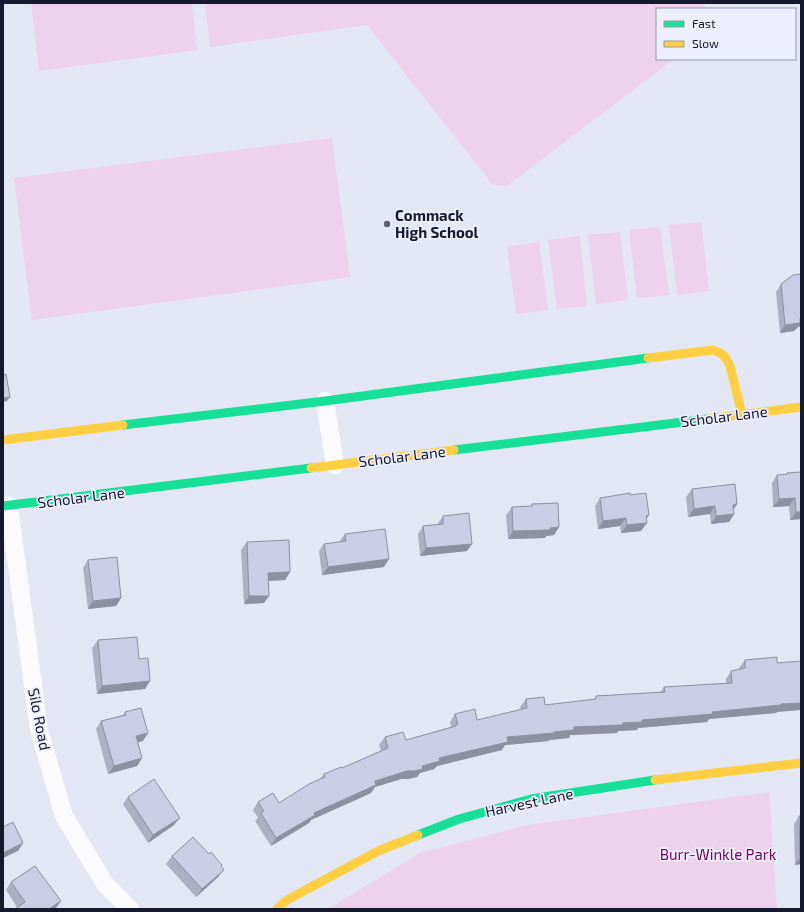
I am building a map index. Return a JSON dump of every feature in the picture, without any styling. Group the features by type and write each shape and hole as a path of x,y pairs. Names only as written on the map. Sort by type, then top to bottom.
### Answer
{"street":[{"path":"3,440 325,401 713,350 720,352 725,356 731,370 742,414"},
{"path":"325,401 335,465"},
{"name":"Scholar Lane","path":"6,506 801,407"},
{"name":"Silo Road","path":"6,506 39,730 64,816 104,884 130,909"},
{"name":"Harvest Lane","path":"277,909 287,900 378,851 458,819 531,799 656,780 801,763"}],"green space":[{"path":"31,3 192,3 197,50 39,71"},
{"path":"205,3 701,3 707,8 656,8 656,60 673,60 507,186 493,185 367,25 210,47"},
{"path":"332,138 350,277 32,320 14,178"},
{"path":"701,222 709,291 677,295 669,225"},
{"path":"660,227 669,295 637,298 629,230"},
{"path":"620,232 628,300 596,304 588,235"},
{"path":"580,236 587,306 557,309 548,240"},
{"path":"539,242 548,310 516,314 507,247"},
{"name":"Burr-Winkle Park","path":"769,792 777,909 328,909 420,853 528,825"}],"building":[{"path":"801,274 800,323 785,325 781,284 793,275"},
{"path":"6,374 10,397 3,398 3,375"},
{"path":"801,472 801,512 796,512 795,498 779,499 777,475"},
{"path":"735,484 737,504 733,505 734,514 716,516 715,506 694,509 692,489"},
{"path":"630,493 630,495 646,493 649,515 646,516 647,523 627,525 626,518 603,521 600,498"},
{"path":"558,503 559,527 550,528 550,530 513,531 512,507 532,506 532,504"},
{"path":"469,513 472,544 426,548 423,526 443,524 443,516"},
{"path":"385,529 389,559 328,567 324,544 346,541 345,534"},
{"path":"289,540 290,572 268,573 269,596 249,596 247,542"},
{"path":"117,557 121,598 93,601 88,560"},
{"path":"137,637 139,659 148,658 150,681 102,686 98,640"},
{"path":"777,657 777,663 801,661 801,703 712,712 713,714 642,720 642,722 623,723 622,725 574,727 574,730 554,733 507,737 508,742 439,758 440,761 422,766 423,769 407,771 375,781 376,785 314,813 315,815 276,838 261,813 264,811 258,802 273,793 279,803 309,784 325,777 324,774 341,767 342,768 388,748 385,737 403,732 406,740 456,726 456,724 458,724 455,714 475,709 477,720 527,708 526,699 544,697 545,705 596,699 596,696 665,692 664,687 732,683 731,671 745,668 745,660"},
{"path":"141,708 148,733 136,736 142,758 114,766 101,721 126,715 125,712"},
{"path":"154,779 180,818 153,835 128,797"},
{"path":"799,816 801,816 801,857 800,857"},
{"path":"13,822 23,843 3,853 3,827"},
{"path":"193,837 209,854 211,852 222,865 221,866 224,870 202,889 172,856"},
{"path":"35,866 61,901 49,909 15,909 25,902 11,882"}],"traffic: fast":[{"path":"123,425 325,401 648,358"},
{"path":"454,450 708,419"},
{"path":"3,506 311,468"},
{"path":"418,835 459,819 531,799 655,780"}],"traffic: slow":[{"path":"648,358 713,350 719,352 726,358 730,366 742,414"},
{"path":"708,419 801,407"},
{"path":"3,440 123,425"},
{"path":"311,468 454,450"},
{"path":"655,780 801,763"},
{"path":"277,909 287,900 378,851 418,835"}],"place":[{"name":"Commack High School","path":"387,224"}]}
